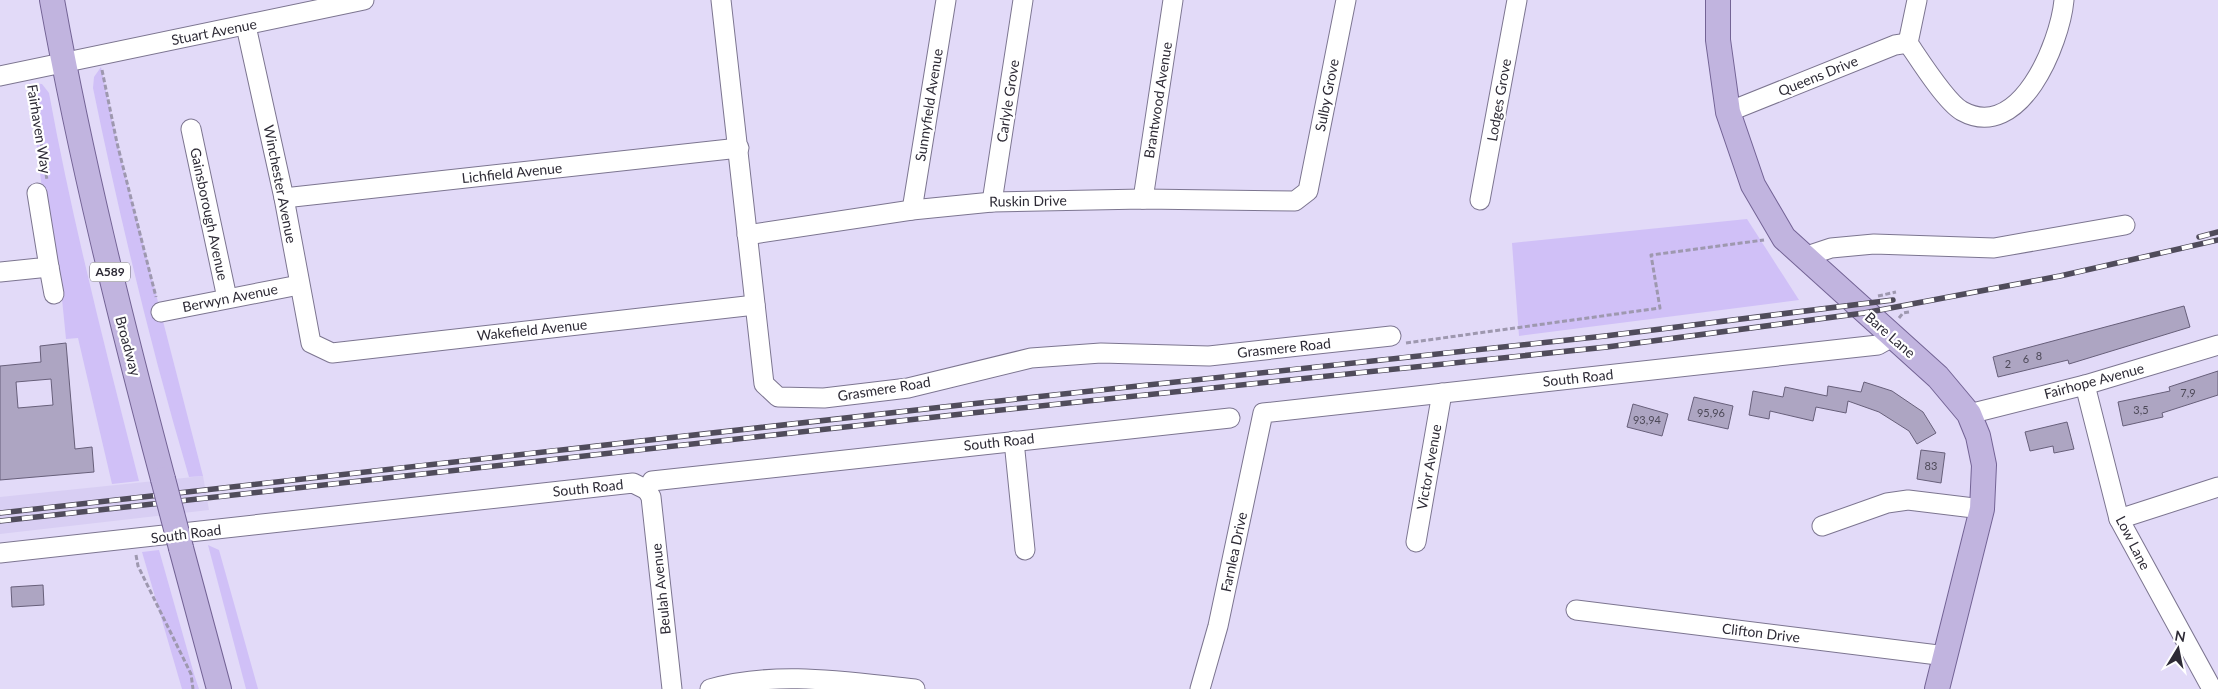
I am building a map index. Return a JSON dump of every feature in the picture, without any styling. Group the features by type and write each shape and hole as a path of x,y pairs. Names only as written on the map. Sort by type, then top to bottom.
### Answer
{"main road":[{"name":"Broadway","path":"52,0 64,64 120,318 219,689"},
{"name":"Bare Lane","path":"1718,0 1718,40 1728,112 1753,185 1784,238 1938,377 1969,414 1978,436 1984,465 1982,509 1937,689"}],"street":[{"name":"Stuart Avenue","path":"0,76 246,26 333,3 364,0"},
{"name":"Grasmere Road","path":"721,0 764,384 778,397 824,398 908,388 1031,358 1102,352 1210,356 1391,336"},
{"name":"Sunnyfield Avenue","path":"912,210 946,0"},
{"name":"Carlyle Grove","path":"992,202 1023,0"},
{"name":"Brantwood Avenue","path":"1142,199 1173,0"},
{"name":"Sulby Grove","path":"1308,191 1346,0"},
{"name":"Lodges Grove","path":"1480,200 1517,0"},
{"path":"1917,0 1908,43 1950,102 1976,117 1989,118 2003,113 2017,103 2044,68 2055,43 2064,0"},
{"name":"Winchester Avenue","path":"246,26 284,198 311,343"},
{"name":"Queens Drive","path":"1728,112 1895,45 1908,43"},
{"name":"Gainsborough Avenue","path":"191,129 227,298"},
{"name":"Lichfield Avenue","path":"284,198 739,148"},
{"name":"Ruskin Drive","path":"747,235 912,210 992,202 1142,199 1295,200 1308,191"},
{"name":"Fairhaven Way","path":"37,194 54,294"},
{"path":"1804,257 1831,248 1874,244 1994,248 2125,225"},
{"path":"0,272 49,267"},
{"name":"Berwyn Avenue","path":"161,312 299,284"},
{"name":"Wakefield Avenue","path":"311,343 332,353 755,305"},
{"name":"South Road","path":"1263,413 1878,345 1892,337"},
{"name":"Fairhope Avenue","path":"1969,414 2085,385 2218,345"},
{"name":"Low Lane","path":"2085,385 2119,519 2212,689"},
{"name":"Victor Avenue","path":"1416,542 1442,393"},
{"name":"Farnlea Drive","path":"1200,689 1218,626 1263,413"},
{"name":"South Road","path":"0,553 133,540 633,483 648,490 652,481 1230,418"},
{"path":"1014,441 1026,550"},
{"path":"2119,519 2218,487"},
{"name":"Beulah Avenue","path":"648,490 651,497 672,689"},
{"path":"1822,526 1887,503 1908,500 1982,509"},
{"name":"Clifton Drive","path":"1576,610 1946,656"},
{"path":"710,689 768,678 846,682 915,689"}],"path":[{"path":"96,56 101,67 117,143 161,312"},
{"name":"Fairhaven Way","path":"30,70 48,192 37,194"},
{"path":"1391,336 1392,345 1660,308 1651,255 1784,238"},
{"path":"133,540 138,566 191,674 193,689"}],"shaded area":[{"path":"101,67 117,143 203,476 189,477 137,283 93,88 94,77"},
{"path":"29,83 42,84 49,93 79,239 139,481 112,484 78,338 66,339 62,299 42,189"},
{"path":"1747,219 1799,300 1519,336 1512,243"},
{"path":"203,476 209,510 0,534 0,497"},
{"path":"208,545 219,550 258,689 246,689"},
{"path":"159,550 199,689 182,689 142,552"}],"building":[{"path":"2184,306 2190,327 2069,364 2068,360 1998,377 1993,357"},
{"path":"66,343 75,449 92,447 94,472 0,480 0,366 41,362 40,346","holes":["51,379 53,405 18,408 16,382"]},
{"path":"2218,371 2218,395 2162,413 2163,417 2123,426 2118,402 2170,391 2169,387"},
{"path":"1864,382 1892,391 1923,412 1936,433 1917,444 1909,431 1879,412 1848,401 1846,413 1816,407 1813,421 1770,411 1769,419 1749,415 1753,391 1783,397 1785,387 1827,396 1828,386 1861,392"},
{"path":"1694,397 1733,406 1728,429 1688,420"},
{"path":"1633,404 1668,414 1662,436 1627,427"},
{"path":"2067,422 2074,449 2054,453 2053,446 2030,451 2025,432"},
{"path":"1921,450 1945,453 1941,483 1917,479"},
{"path":"43,585 44,605 12,607 11,587"}],"railway":[{"path":"2199,237 2218,232"},
{"path":"0,521 962,414 1607,347 1864,313 2060,276 2218,240"},
{"path":"0,513 961,405 1605,336 1893,300"}]}
